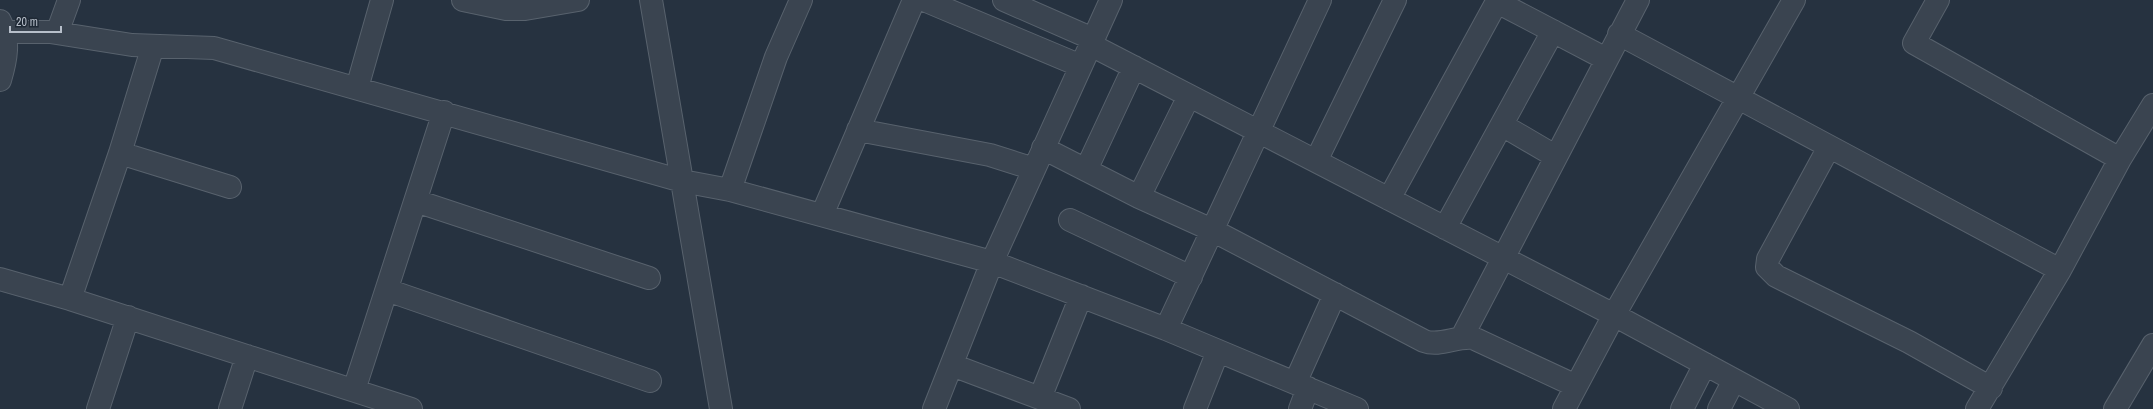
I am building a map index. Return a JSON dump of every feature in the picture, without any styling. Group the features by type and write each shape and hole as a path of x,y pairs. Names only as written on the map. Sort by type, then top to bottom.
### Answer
{"street":[{"path":"57,33 69,0"},
{"path":"357,88 382,0"},
{"path":"463,0 525,9 578,0"},
{"path":"651,0 721,409"},
{"path":"730,190 776,57 801,0"},
{"path":"822,215 914,0"},
{"path":"924,0 1081,66"},
{"path":"1004,0 1092,42 1134,67 1614,315 1788,409"},
{"path":"934,409 992,262 1111,0"},
{"path":"1166,329 1320,0"},
{"path":"1316,161 1395,0"},
{"path":"1462,336 1638,0"},
{"path":"1564,409 1614,315 1794,0"},
{"path":"1938,0 1914,44 2120,159"},
{"path":"1389,199 1494,7 1503,5 1606,59"},
{"path":"0,80 6,59 2,28 57,33 132,45 214,48 444,112 682,181 730,190 992,262 1166,329 1357,409"},
{"path":"1445,228 1553,31"},
{"path":"1619,34 2060,270"},
{"path":"70,299 120,153 153,46"},
{"path":"1086,170 1134,67"},
{"path":"1139,196 1189,96"},
{"path":"354,390 444,112"},
{"path":"1977,409 1991,388 2060,270 2120,159 2151,114"},
{"path":"1502,125 1555,156"},
{"path":"858,130 990,155 1034,169"},
{"path":"1829,147 1768,259 1767,267 1776,276 1909,342 1991,388"},
{"path":"1043,148 1139,196 1212,230 1431,343 1462,336 1473,338 1576,386"},
{"path":"120,153 230,187"},
{"path":"416,201 649,278"},
{"path":"1070,220 1191,277"},
{"path":"0,278 128,317 411,409"},
{"path":"387,290 650,381"},
{"path":"1300,409 1302,386 1335,294"},
{"path":"1043,403 1081,296"},
{"path":"98,409 128,317"},
{"path":"1195,409 1218,351"},
{"path":"2115,409 2151,355"},
{"path":"230,409 247,356"},
{"path":"1682,409 1705,364"},
{"path":"952,365 1043,403 1069,409"},
{"path":"1719,409 1734,380"}]}
